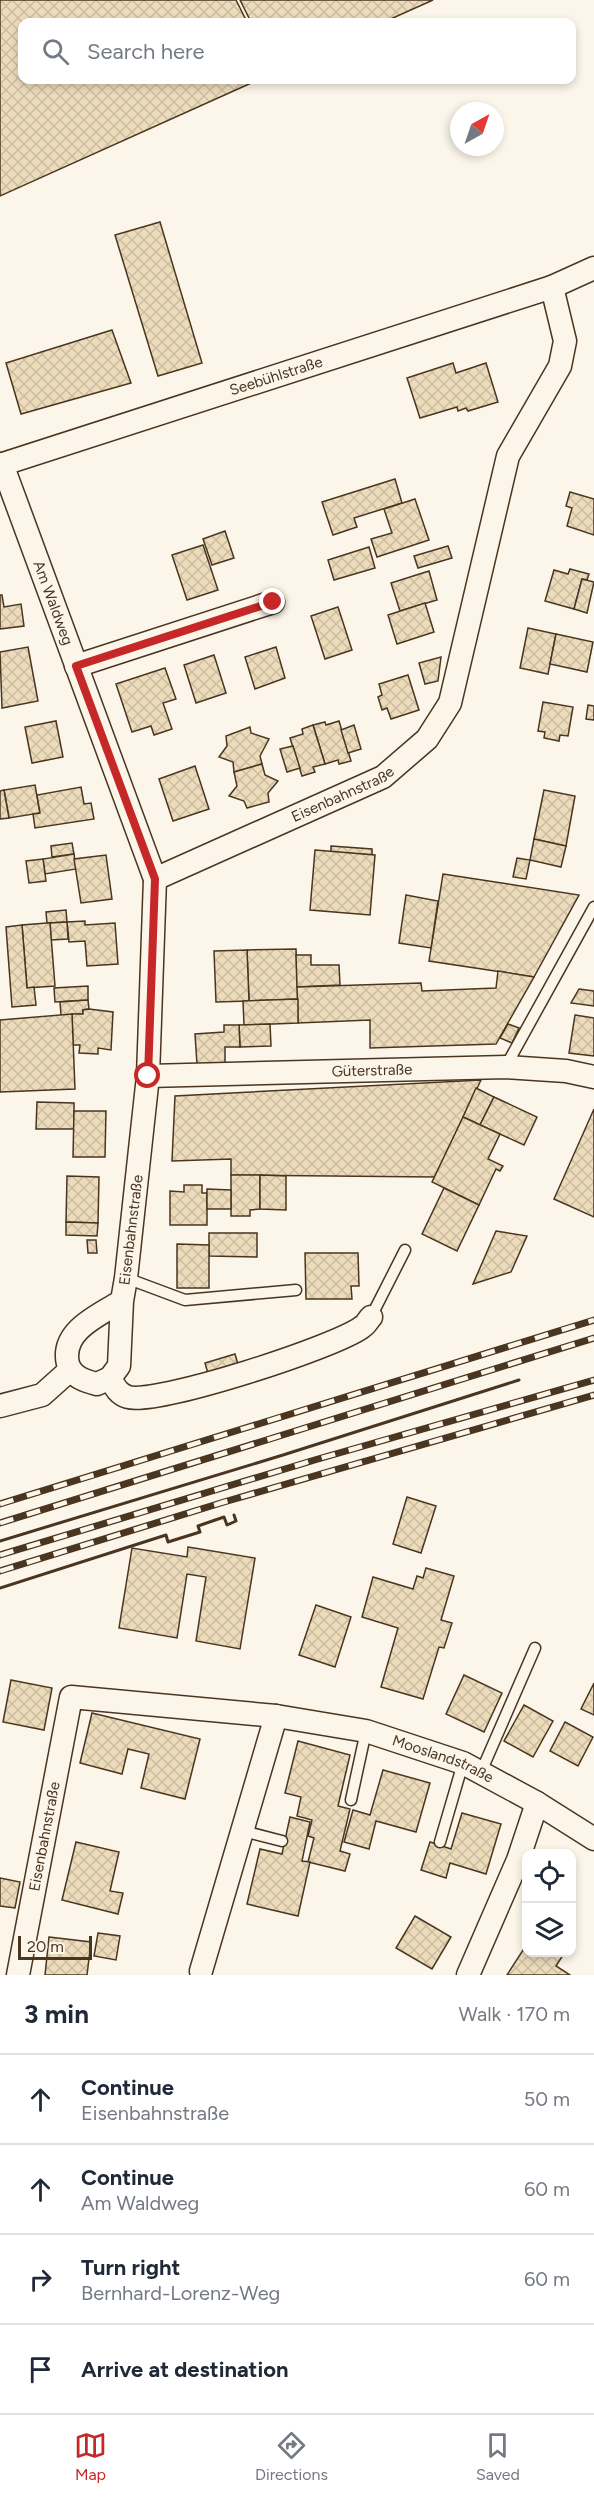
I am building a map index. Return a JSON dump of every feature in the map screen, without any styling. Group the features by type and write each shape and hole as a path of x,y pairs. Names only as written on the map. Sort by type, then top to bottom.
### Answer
{"street":[{"path":"552,287 594,267"},
{"name":"Seebühlstraße","path":"1,464 552,287"},
{"name":"Eisenbahnstraße","path":"110,1378 119,1366 122,1301 148,1076 155,879 383,777 426,739 450,703 508,456 560,366 565,341 552,287"},
{"name":"Am Waldweg","path":"1,464 155,879"},
{"path":"76,666 273,602"},
{"name":"Güterstraße","path":"148,1076 506,1067 566,1071 594,1077"},
{"name":"Eisenbahnstraße","path":"70,1370 66,1356 69,1342 77,1330 122,1301"},
{"path":"0,1406 42,1395 70,1370 82,1380 98,1384 110,1378 118,1392 127,1397 157,1396 231,1377 341,1338 363,1327 371,1317"},
{"name":"Eisenbahnstraße","path":"18,1975 71,1697"},
{"name":"Mooslandstraße","path":"71,1697 276,1716 366,1731 472,1768 537,1803 594,1839"},
{"path":"201,1971 276,1716"},
{"path":"468,1975 518,1860 537,1803"}],"lane":[{"path":"506,1067 594,907"},
{"path":"371,1317 405,1250"},
{"path":"126,1278 185,1300 296,1290"},
{"path":"440,1842 472,1768 535,1648"},
{"path":"351,1800 366,1731"},
{"path":"243,1831 282,1841"}],"building":[{"path":"0,0 236,0 245,18 18,18 18,84 249,84 0,196"},
{"path":"240,0 433,0 393,18 249,18"},
{"path":"160,222 202,363 158,376 115,235"},
{"path":"112,330 131,383 21,414 6,363"},
{"path":"453,363 456,373 486,363 498,402 468,411 466,408 458,411 457,407 420,418 407,378"},
{"path":"395,479 402,503 354,518 357,527 333,535 322,502"},
{"path":"570,492 594,499 594,535 567,526 572,508 566,506"},
{"path":"415,499 429,540 377,557 371,539 392,533 384,509"},
{"path":"225,531 234,558 212,565 203,539"},
{"path":"203,545 218,590 187,600 172,555"},
{"path":"448,546 452,558 418,568 414,556"},
{"path":"369,547 375,568 334,580 328,560"},
{"path":"570,569 589,574 587,580 582,579 574,609 545,601 554,570 568,574"},
{"path":"429,571 437,600 400,611 391,583"},
{"path":"582,579 594,582 587,613 574,609"},
{"path":"0,595 2,595 4,607 21,604 24,626 0,629"},
{"path":"425,603 434,632 397,644 388,615"},
{"path":"338,607 352,650 325,659 311,616"},
{"path":"528,628 556,634 548,674 520,668"},
{"path":"556,634 593,642 587,672 550,664"},
{"path":"28,647 38,701 2,708 0,652"},
{"path":"276,647 285,678 255,689 245,657"},
{"path":"214,655 226,693 196,703 184,665"},
{"path":"441,657 438,681 425,684 419,663"},
{"path":"165,668 176,699 163,703 172,729 154,735 151,726 132,732 116,684"},
{"path":"408,675 419,710 391,719 387,708 382,710 378,697 382,695 379,684"},
{"path":"543,702 573,707 568,736 560,735 559,741 544,738 545,732 538,731"},
{"path":"588,705 594,706 594,720 586,719"},
{"path":"56,721 63,757 32,763 25,727"},
{"path":"339,721 351,761 339,764 338,760 325,764 313,725 325,722 326,725"},
{"path":"313,725 325,764 313,767 315,772 302,776 290,738 303,734 302,729"},
{"path":"354,725 361,749 348,753 341,730"},
{"path":"250,727 251,733 269,739 260,756 262,764 234,772 233,762 219,757 227,746 226,736"},
{"path":"293,746 300,768 287,772 280,749"},
{"path":"262,764 265,775 278,781 268,793 269,802 247,808 244,801 229,796 237,786 234,772"},
{"path":"195,766 209,809 173,821 159,779"},
{"path":"35,785 40,813 9,818 4,790"},
{"path":"81,787 84,804 91,803 94,819 35,828 33,814 40,813 37,795"},
{"path":"4,790 9,818 0,819 0,791"},
{"path":"544,790 575,796 566,846 534,839"},
{"path":"534,839 566,846 561,867 530,860"},
{"path":"72,843 74,854 52,857 51,846"},
{"path":"331,846 372,849 372,855 331,852"},
{"path":"315,850 375,855 370,915 310,910"},
{"path":"74,854 76,869 45,874 43,859"},
{"path":"106,855 112,899 81,903 74,859"},
{"path":"517,858 530,860 526,879 513,877"},
{"path":"43,859 46,881 29,883 26,861"},
{"path":"443,874 579,895 534,977 429,961"},
{"path":"406,895 438,901 431,948 399,943"},
{"path":"66,910 67,922 47,923 46,912"},
{"path":"85,921 85,925 115,923 118,964 87,966 85,941 69,942 67,922"},
{"path":"67,922 68,939 51,940 50,923"},
{"path":"50,923 55,986 27,988 22,925"},
{"path":"22,925 27,988 34,987 36,1005 12,1007 6,927"},
{"path":"296,949 298,999 249,1001 247,950"},
{"path":"247,950 249,1001 216,1002 214,951"},
{"path":"296,955 311,955 311,965 339,965 340,985 297,987"},
{"path":"498,971 534,977 496,1044 370,1048 370,1020 298,1023 297,987 421,983 422,991 496,988"},
{"path":"88,986 88,1000 55,1002 54,988"},
{"path":"579,989 594,991 594,1006 571,1003"},
{"path":"298,999 298,1023 244,1025 243,1001"},
{"path":"88,1000 89,1009 83,1010 83,1014 61,1015 60,1002"},
{"path":"83,1010 113,1012 111,1050 98,1048 98,1054 79,1053 80,1045 73,1045 72,1014 83,1014"},
{"path":"72,1014 75,1089 0,1092 0,1020"},
{"path":"575,1015 594,1018 594,1056 569,1053"},
{"path":"270,1024 271,1046 240,1047 239,1025"},
{"path":"508,1024 519,1028 512,1043 500,1038"},
{"path":"224,1025 239,1025 240,1047 225,1047 225,1063 197,1064 195,1034 224,1032"},
{"path":"481,1080 435,1177 231,1175 231,1159 172,1161 175,1096"},
{"path":"476,1088 494,1097 480,1125 463,1117"},
{"path":"494,1097 537,1117 524,1145 480,1125"},
{"path":"37,1102 74,1103 74,1129 36,1129"},
{"path":"594,1109 594,1217 554,1199"},
{"path":"74,1111 106,1111 105,1157 73,1157"},
{"path":"463,1117 500,1134 488,1159 503,1166 500,1171 496,1169 479,1205 432,1182"},
{"path":"231,1175 260,1175 260,1209 250,1210 250,1216 231,1216"},
{"path":"260,1175 286,1176 286,1210 260,1209"},
{"path":"67,1176 99,1177 98,1223 66,1222"},
{"path":"184,1185 202,1185 202,1193 207,1193 207,1225 170,1225 170,1191 184,1192"},
{"path":"444,1188 479,1205 457,1251 422,1234"},
{"path":"207,1189 231,1190 231,1209 207,1209"},
{"path":"66,1222 98,1223 97,1236 66,1235"},
{"path":"496,1231 527,1236 511,1272 473,1284"},
{"path":"209,1233 257,1233 257,1257 209,1256"},
{"path":"87,1240 96,1240 97,1253 88,1253"},
{"path":"177,1244 209,1245 209,1288 177,1288"},
{"path":"305,1253 358,1253 359,1286 351,1286 352,1299 306,1299"},
{"path":"235,1354 239,1368 209,1377 205,1363"},
{"path":"407,1497 436,1506 421,1553 393,1544"},
{"path":"188,1547 255,1558 240,1649 196,1641 206,1577 187,1574 177,1638 119,1628 132,1548 187,1557"},
{"path":"426,1568 454,1576 441,1620 452,1623 444,1648 439,1647 423,1699 381,1687 398,1628 362,1617 373,1577 413,1589 417,1576 423,1578"},
{"path":"316,1605 351,1617 335,1667 299,1655"},
{"path":"464,1675 502,1693 484,1732 446,1714"},
{"path":"11,1680 52,1688 44,1730 3,1722"},
{"path":"594,1683 594,1715 581,1709"},
{"path":"524,1705 553,1721 533,1757 504,1741"},
{"path":"92,1713 200,1739 185,1799 141,1788 149,1754 128,1749 122,1774 80,1763"},
{"path":"565,1722 593,1737 578,1766 550,1751"},
{"path":"298,1741 350,1755 338,1806 350,1809 340,1851 350,1854 345,1871 308,1862 314,1838 308,1836 312,1820 297,1816 301,1797 285,1793"},
{"path":"383,1770 430,1783 416,1832 376,1821 369,1849 344,1842 353,1810 370,1815"},
{"path":"462,1813 501,1824 486,1874 450,1863 446,1878 421,1870 430,1842 451,1849"},
{"path":"290,1817 310,1822 302,1861 310,1862 298,1916 247,1904 260,1849 282,1854"},
{"path":"76,1842 119,1852 110,1891 123,1893 118,1914 62,1900"},
{"path":"0,1878 20,1882 15,1908 0,1906"},
{"path":"415,1916 451,1937 432,1969 396,1948"},
{"path":"98,1933 120,1936 116,1960 94,1956"},
{"path":"49,1937 91,1942 87,1975 45,1975"},
{"path":"522,1952 522,1957 562,1957 556,1966 570,1975 507,1975"}],"railway":[{"path":"0,1504 594,1320"},
{"path":"0,1523 594,1338"},
{"path":"0,1555 318,1459 594,1380"},
{"path":"0,1571 224,1502 594,1395"}],"wall":[{"path":"0,1541 519,1380"},
{"path":"0,1588 166,1535 168,1542 200,1532 198,1526 224,1517 227,1525 236,1521 234,1515"}],"route":[{"path":"148,1076 155,879 76,666 273,602"}]}
